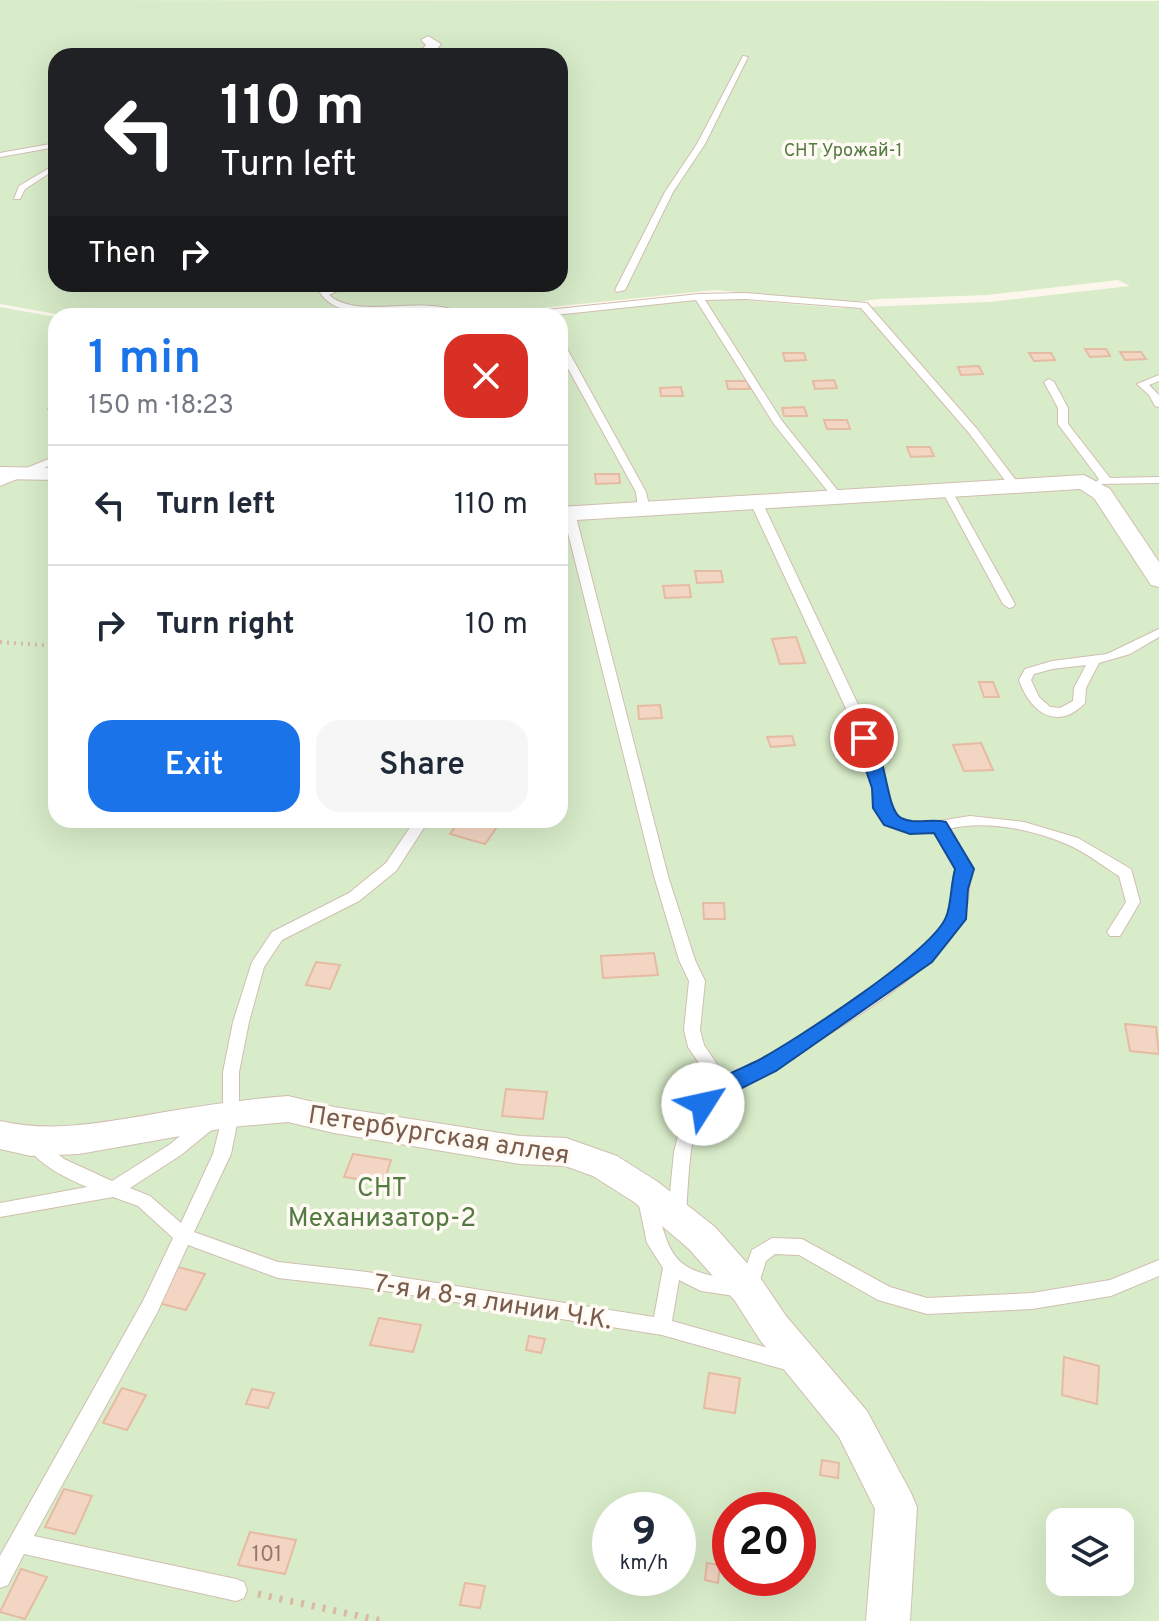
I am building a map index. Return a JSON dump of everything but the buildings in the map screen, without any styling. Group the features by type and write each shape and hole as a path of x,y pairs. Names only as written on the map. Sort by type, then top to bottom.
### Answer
{"street":[{"path":"428,40 434,44 431,48"},
{"path":"0,473 48,474"},
{"path":"568,514 1096,482 1159,580"},
{"name":"Петербургская аллея","path":"16,1139 79,1140 223,1116 288,1109 334,1120 520,1150 566,1152 605,1166 646,1192 702,1238 748,1290 773,1328 853,1424 896,1507 888,1621"}],"lane":[{"path":"620,290 669,192 701,144 745,57"},
{"path":"0,155 48,146"},
{"path":"19,197 22,188 48,171"},
{"path":"326,292 345,307 358,308"},
{"path":"568,311 699,297 745,296 864,305 973,431 1014,485"},
{"path":"699,297 778,422 838,497"},
{"path":"390,308 420,308"},
{"path":"568,360 641,492 644,510"},
{"path":"1159,378 1142,384 1153,393 1159,404"},
{"path":"1049,382 1063,408 1063,424 1096,482 1159,480"},
{"path":"0,483 48,463"},
{"path":"947,491 1009,604"},
{"path":"756,502 855,713 881,788 882,808 891,821 910,827 939,826 953,821 1019,825 1075,842 1126,873 1133,902 1115,932"},
{"path":"568,529 661,876 687,960 697,981 692,1030 696,1047 711,1067 715,1092"},
{"path":"1095,660 1080,688 1079,703 1068,713 1056,714 1034,701 1025,680 1029,672 1065,661 1095,660 1122,654 1144,638 1159,633"},
{"path":"677,1218 683,1152 691,1116 715,1092 768,1065 815,1035 925,957 956,919 965,869 939,826"},
{"path":"0,1577 150,1307 222,1154 223,1116 231,1072 257,966 277,936 354,897 391,867 417,828"},
{"path":"0,1210 114,1189 223,1116"},
{"path":"16,1139 89,1180 144,1201 182,1235"},
{"path":"646,1192 656,1243 672,1267 701,1283 748,1290 758,1256 772,1246 802,1247 885,1294 927,1306 1032,1301 1111,1288 1159,1268"},
{"name":"7-я и 8-я линии Ч.К.","path":"182,1235 278,1270 367,1280 662,1327 806,1366"},
{"path":"662,1327 672,1267"},
{"path":"19,1543 236,1590"}],"path":[{"path":"0,642 48,645"},
{"path":"236,1590 382,1621"}],"green space":[{"name":"СНТ Механизатор-2","path":"0,0 1159,1 1159,1621 0,1621 0,307 48,316 48,828 568,828 568,313 718,298 840,308 989,302 1130,286 1118,280 987,295 878,299 828,306 783,296 715,290 542,308 48,308 48,313 0,304"}],"route":[{"path":"703,1104 715,1092 768,1065 815,1035 925,957 956,919 965,869 939,826 910,827 891,821 882,808 881,788 864,738"}],"park label":[{"name":"СНТ Урожай-1","path":"843,150"}]}
